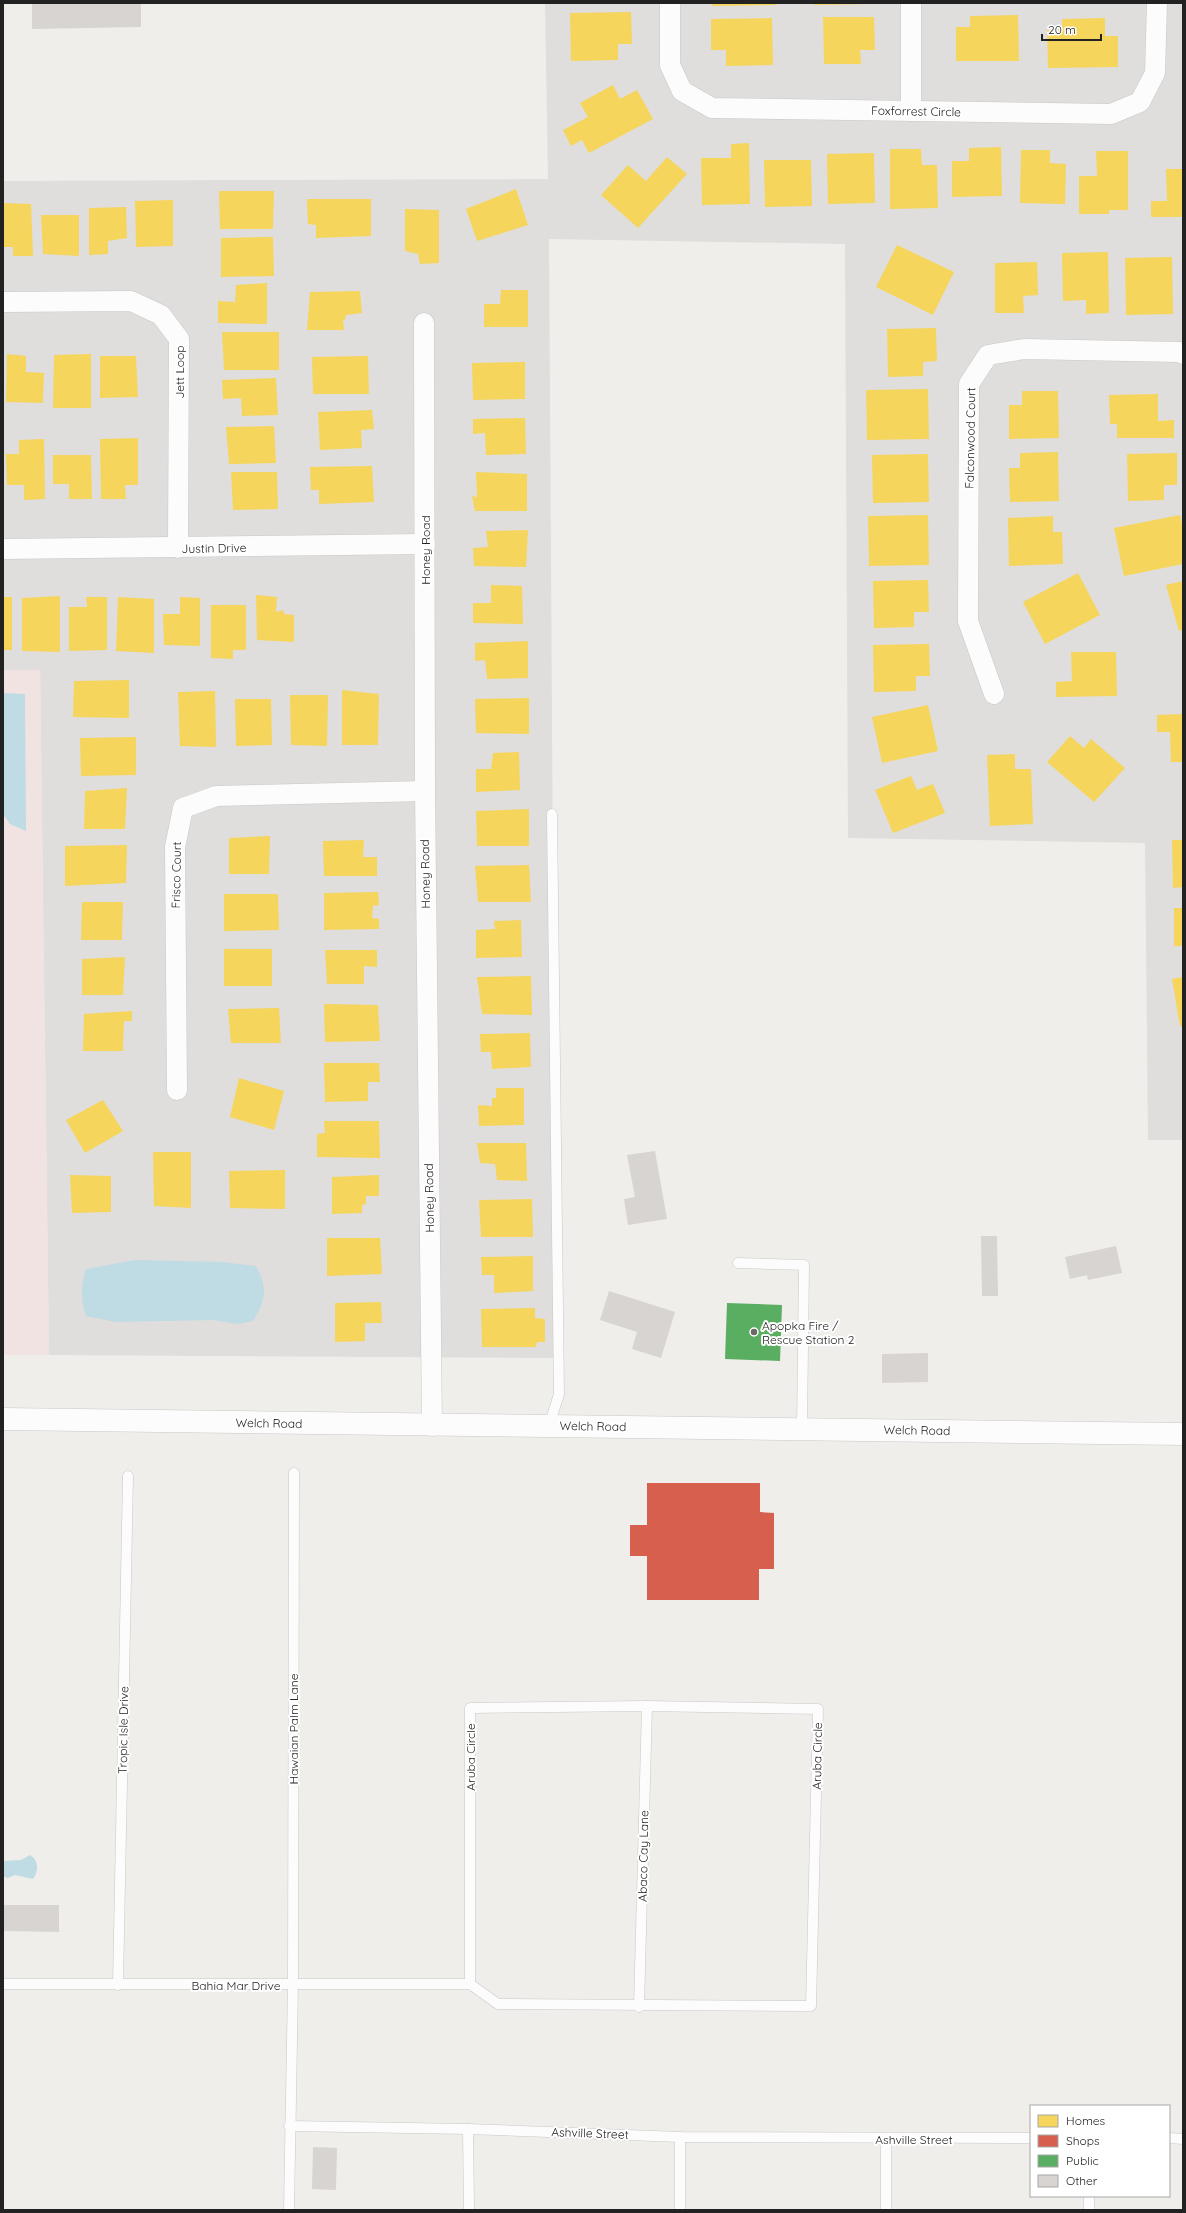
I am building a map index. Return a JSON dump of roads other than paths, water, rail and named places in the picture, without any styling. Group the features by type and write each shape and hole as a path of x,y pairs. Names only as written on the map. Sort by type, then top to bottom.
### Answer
{"street":[{"name":"Foxforrest Circle","path":"670,3 670,66 682,92 712,108 1111,114 1140,102 1156,73 1157,3"},
{"path":"911,3 911,111"},
{"name":"Jett Loop","path":"3,302 130,301 161,315 178,339 178,548"},
{"name":"Honey Road","path":"424,323 424,791 432,1426"},
{"name":"Falconwood Court","path":"994,694 968,621 969,384 988,355 1024,349 1180,352 1183,354"},
{"name":"Justin Drive","path":"3,549 425,544"},
{"name":"Frisco Court","path":"177,1090 175,847 183,808 216,796 424,791"},
{"name":"Welch Road","path":"3,1419 432,1426 802,1428 1183,1434"}],"lane":[{"path":"549,1426 559,1394 552,814"},
{"path":"738,1263 804,1265 802,1428"},
{"name":"Hawaian Palm Lane","path":"293,1985 294,1473"},
{"name":"Tropic Isle Drive","path":"118,1985 128,1476"},
{"name":"Aruba Circle","path":"647,1706 818,1709 811,2006 498,2004 470,1984 470,1708 647,1706"},
{"name":"Abaco Cay Lane","path":"639,2006 647,1706"},
{"name":"Bahia Mar Drive","path":"3,1984 470,1984"},
{"path":"289,2210 289,2126 293,1985"},
{"name":"Ashville Street","path":"289,2126 468,2129 680,2137 886,2139 1030,2138"},
{"path":"468,2129 469,2210"},
{"path":"680,2137 680,2210"},
{"path":"1170,2138 1183,2138"},
{"path":"886,2139 886,2210"},
{"path":"1089,2197 1089,2210"}],"water":[{"path":"3,693 25,694 26,831 10,824 3,814"},
{"path":"135,1260 221,1262 256,1266 264,1288 261,1307 253,1321 238,1324 213,1320 116,1322 86,1316 82,1292 86,1269"},
{"path":"30,1855 35,1860 37,1866 33,1879 15,1875 7,1878 3,1876 3,1861 21,1860"}],"place":[{"name":"Apopka Fire / Rescue Station 2","path":"754,1332"}]}
